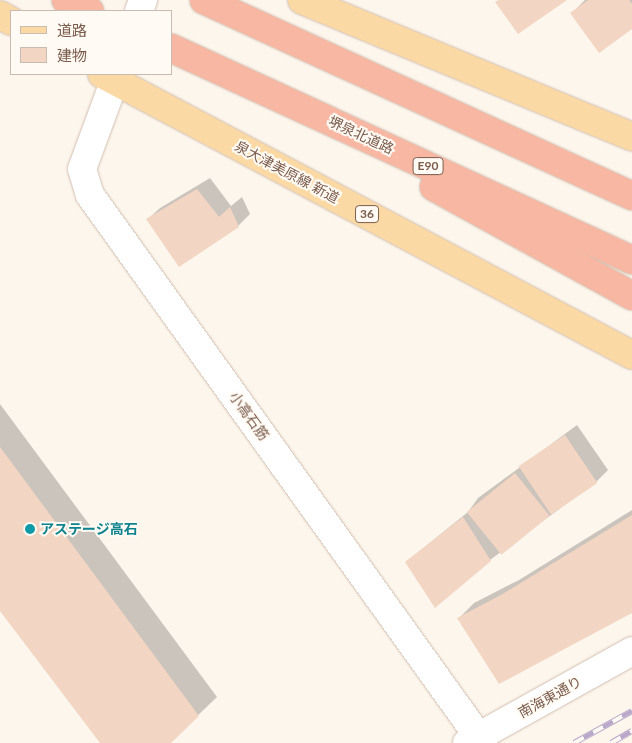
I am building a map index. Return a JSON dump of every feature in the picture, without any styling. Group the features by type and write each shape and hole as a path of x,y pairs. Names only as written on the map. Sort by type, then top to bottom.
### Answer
{"highway":[{"path":"66,0 88,10"},
{"path":"204,0 632,196"},
{"path":"250,21 632,176"},
{"name":"堺泉北道路","path":"172,48 632,260"},
{"path":"224,72 632,296"}],"main road":[{"path":"302,0 632,137"},
{"name":"泉大津美原線 新道","path":"111,76 632,355"}],"street":[{"name":"小高石筋","path":"111,76 82,169 90,195 477,741"},
{"name":"南海東通り","path":"477,741 632,651"}],"building":[{"path":"499,0 567,0 518,34 495,2"},
{"path":"588,0 629,0 632,4 632,29 599,53 570,13"},
{"path":"197,189 219,217 230,207 239,227 179,267 146,219"},
{"path":"565,435 597,483 551,514 519,466"},
{"name":"アステージ高石","path":"0,447 199,716 171,743 100,743 0,611"},
{"path":"515,473 550,516 501,555 467,512"},
{"path":"632,515 632,613 499,684 457,618 501,595"},
{"path":"463,517 491,561 435,608 405,562"}],"railway":[{"path":"574,743 632,711"},
{"path":"611,743 632,731"}],"place":[{"name":"アステージ高石","path":"30,529"}]}
